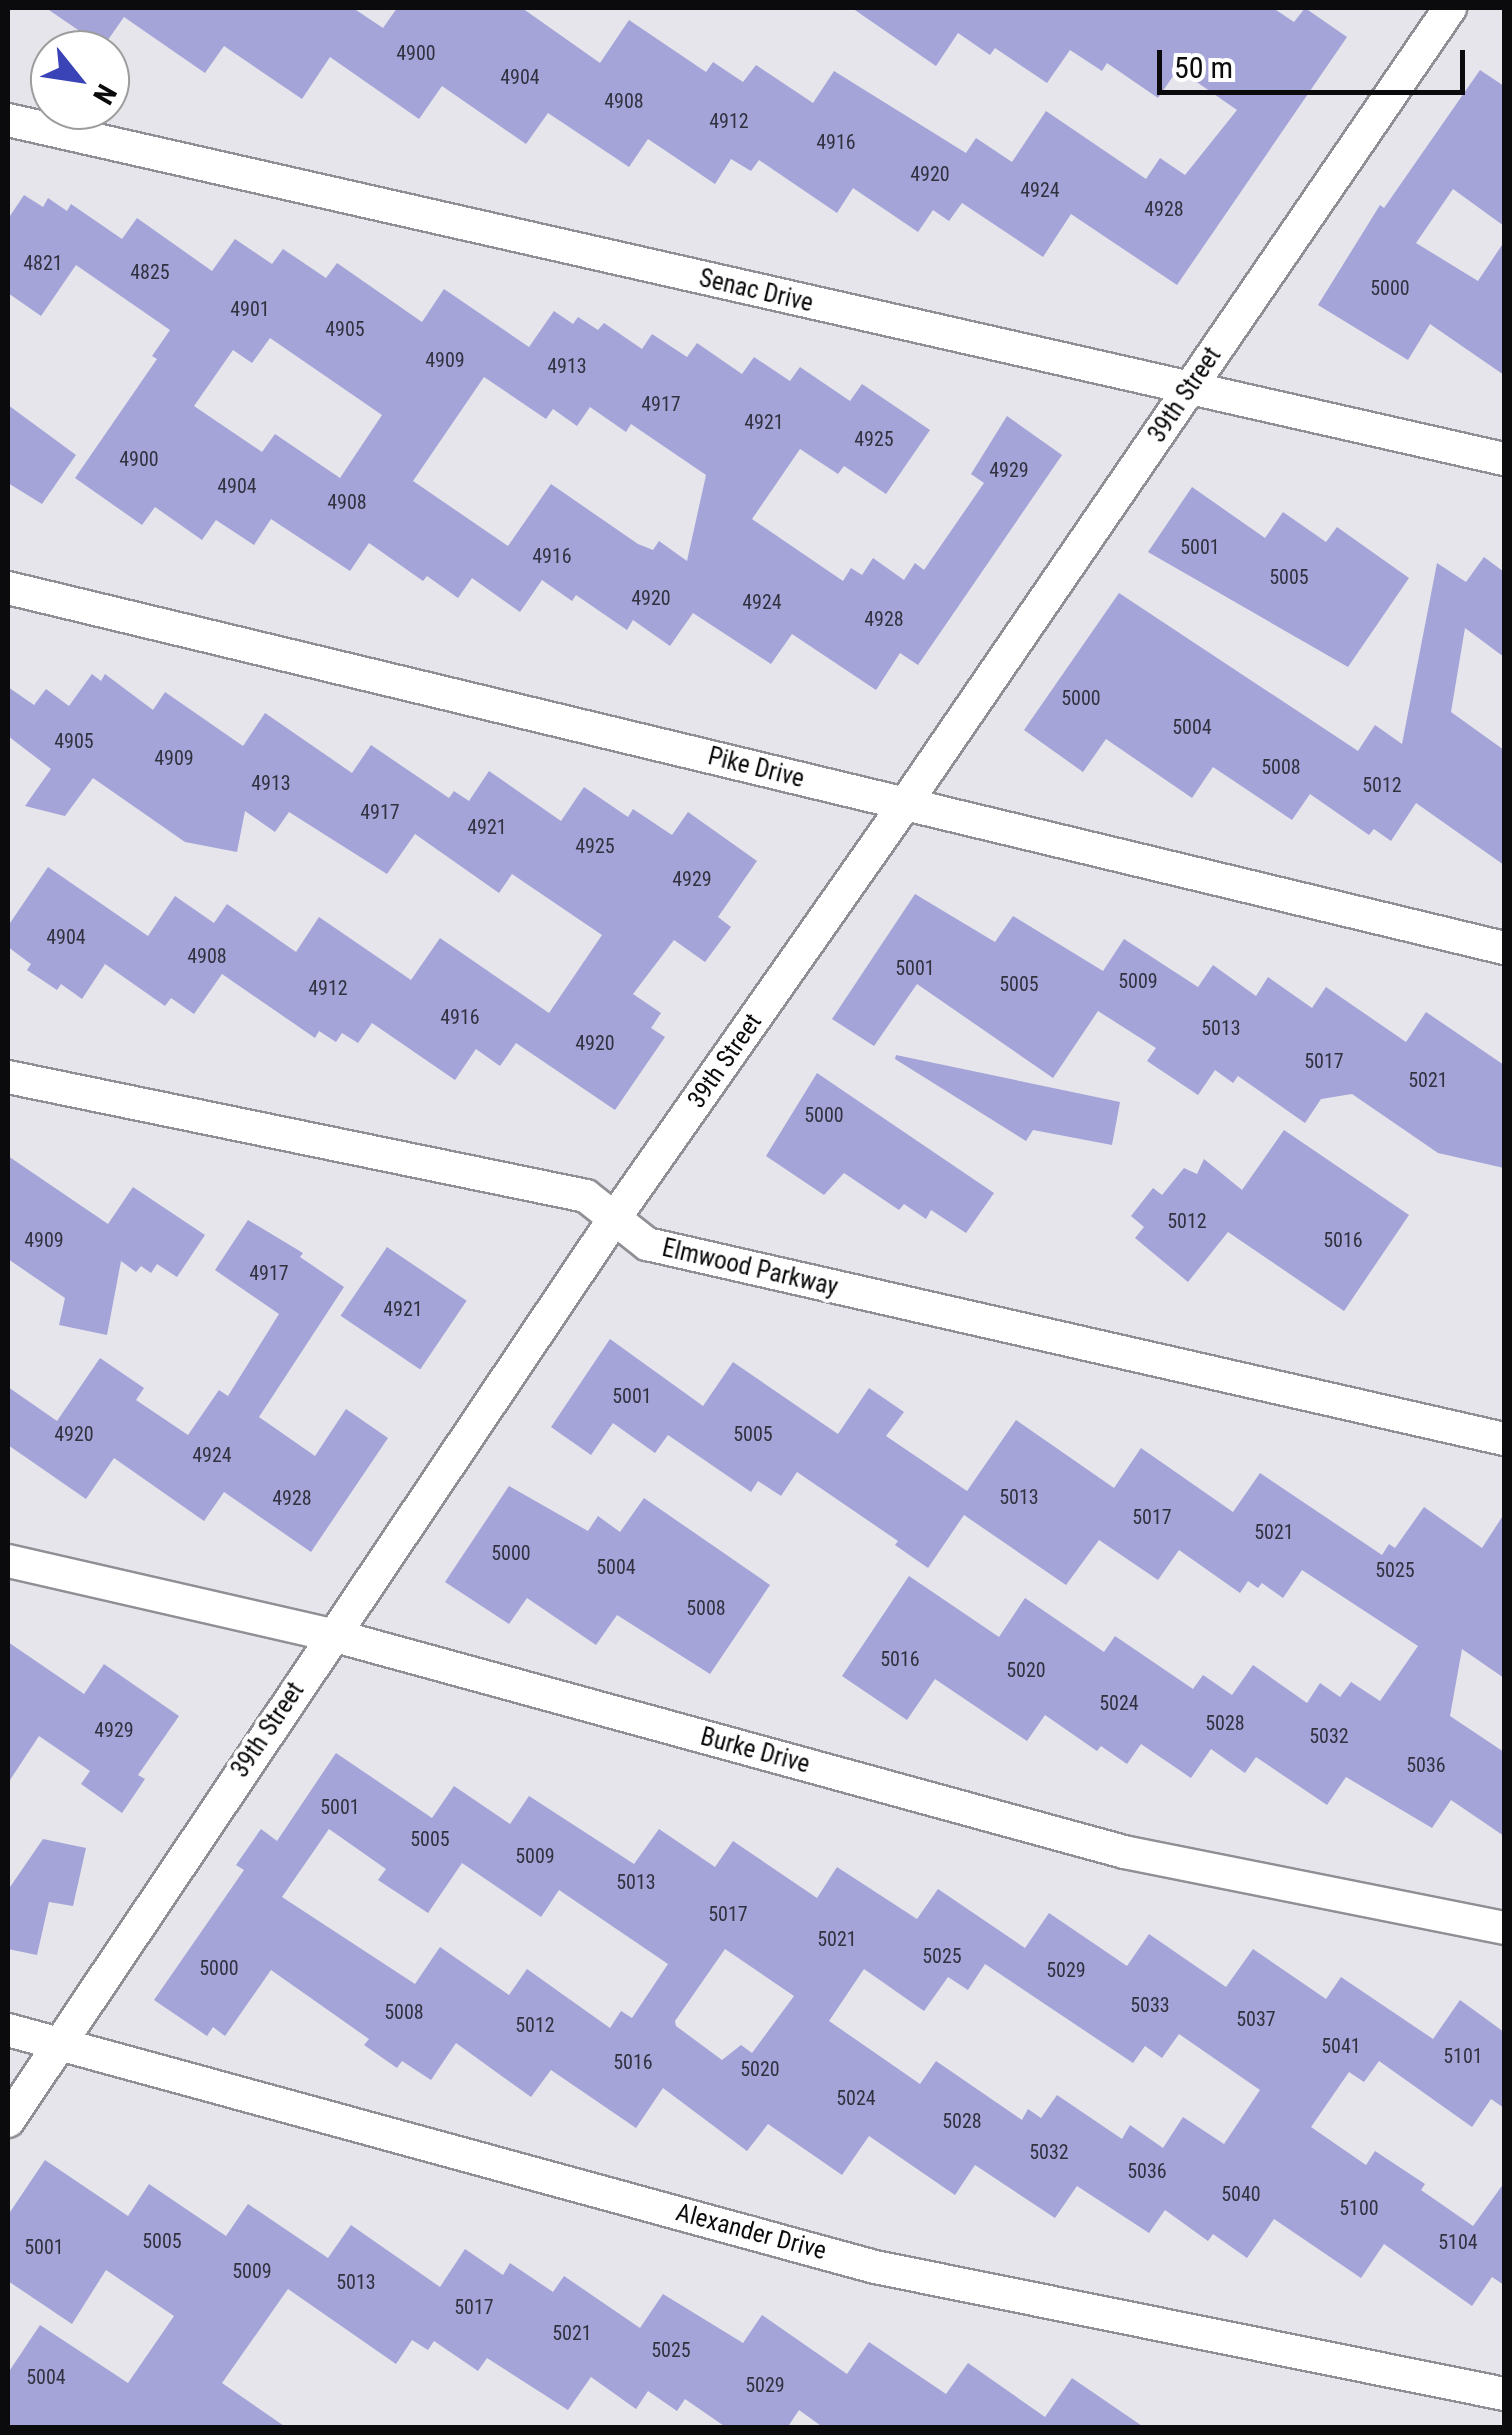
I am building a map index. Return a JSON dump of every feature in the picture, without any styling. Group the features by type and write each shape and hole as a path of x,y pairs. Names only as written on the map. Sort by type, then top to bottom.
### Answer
{"street":[{"name":"39th Street","path":"8,2120 614,1219 905,804 1450,8"},
{"name":"Senac Drive","path":"8,120 1504,459"},
{"name":"Pike Drive","path":"8,588 1504,948"},
{"name":"Elmwood Parkway","path":"8,1077 586,1196 647,1244 1504,1438"},
{"name":"Burke Drive","path":"8,1560 332,1635 1124,1852 1504,1928"},
{"name":"Alexander Drive","path":"8,2030 60,2041 875,2267 1504,2394"}],"building":[{"path":"46,8 353,8 383,28 397,8 522,8 600,63 629,20 706,72 713,62 743,82 756,65 813,103 834,71 966,153 976,138 1012,162 1046,111 1146,179 1160,158 1185,175 1237,110 1178,69 1158,98 1107,63 1102,71 1070,50 1047,83 995,48 990,55 958,33 936,66 852,8 1273,8 1294,22 1305,8 1347,37 1177,285 1071,214 1043,257 962,203 949,221 933,210 918,232 853,188 837,213 759,160 751,171 731,159 715,184 648,139 629,167 548,113 526,144 442,86 419,119 330,57 302,99 224,46 205,73 124,17 115,30 78,30"},
{"path":"1480,70 1504,86 1504,226 1453,189 1416,243 1478,281 1504,242 1504,375 1430,324 1408,360 1318,305 1380,205 1384,208"},
{"path":"24,195 43,207 48,198 67,211 71,204 122,239 137,218 212,271 235,239 272,264 283,249 326,278 337,263 422,322 444,289 529,347 554,311 573,324 578,317 598,330 604,323 642,349 652,334 687,357 697,343 742,374 754,357 790,381 800,367 850,401 862,384 930,430 886,494 844,466 838,474 800,449 752,519 843,581 851,568 862,575 873,558 904,580 915,563 924,570 984,483 971,474 1007,416 1062,455 918,665 900,653 876,690 792,634 771,664 693,613 670,646 633,620 627,630 576,595 572,601 542,580 520,612 472,578 458,598 427,576 423,581 369,543 350,571 271,519 254,545 216,520 202,540 155,507 142,525 75,478 157,359 152,356 170,330 76,265 41,316 8,293 8,219","holes":["270,338 382,415 340,478 275,434 262,452 194,406 233,350 252,363","484,377 546,419 553,409 577,426 590,407 626,432 631,424 706,475 687,561 659,541 653,550 638,544 551,484 508,546 413,481"]},
{"path":"8,405 76,455 42,504 8,483"},
{"path":"1192,487 1265,538 1283,512 1326,542 1337,527 1409,578 1348,667 1148,552"},
{"path":"1484,557 1504,572 1504,657 1465,628 1451,712 1504,750 1504,865 1416,803 1391,841 1374,829 1369,835 1310,794 1292,820 1213,767 1192,798 1106,739 1083,772 1024,730 1119,593 1358,751 1375,725 1402,744 1437,563 1466,582"},
{"path":"92,674 101,681 105,674 153,710 165,692 243,746 265,713 352,773 371,745 449,798 454,791 469,801 489,771 561,821 584,787 628,817 633,809 672,835 688,812 757,861 718,917 731,927 705,962 674,940 633,994 661,1013 651,1028 665,1037 615,1110 516,1043 500,1066 476,1049 455,1080 372,1023 358,1043 342,1033 336,1042 319,1031 315,1038 222,974 194,1014 171,998 165,1006 105,964 82,999 61,984 57,990 27,970 31,964 8,947 8,926 48,867 148,936 175,896 214,923 227,904 296,952 319,917 411,980 440,938 549,1013 602,935 512,874 499,893 415,834 387,874 289,812 275,832 245,811 237,852 185,842 93,778 65,816 25,806 51,769 8,736 8,687 34,705 46,689 69,706"},
{"path":"915,894 995,942 1013,916 1103,971 1124,939 1198,987 1213,965 1256,996 1268,977 1312,1008 1326,987 1406,1042 1426,1012 1504,1065 1504,1168 1438,1153 1352,1094 1321,1099 1305,1123 1238,1076 1233,1083 1215,1070 1198,1095 1147,1061 1156,1048 1098,1011 1053,1078 917,984 874,1046 832,1019"},
{"path":"896,1055 1120,1102 1112,1145 1033,1130 1026,1141 895,1059"},
{"path":"817,1073 994,1193 966,1233 931,1210 926,1219 904,1204 899,1210 844,1173 824,1195 766,1156"},
{"path":"1284,1130 1409,1215 1344,1311 1228,1232 1188,1282 1135,1238 1144,1227 1131,1216 1153,1188 1162,1195 1184,1168 1197,1174 1204,1159 1242,1190"},
{"path":"8,1156 108,1224 133,1187 205,1235 177,1277 157,1264 151,1273 141,1266 136,1272 121,1261 107,1335 59,1325 65,1298 8,1259"},
{"path":"248,1220 303,1253 300,1257 344,1287 259,1417 315,1456 346,1409 388,1438 311,1552 224,1492 204,1521 114,1458 86,1499 8,1445 8,1387 57,1421 100,1358 144,1388 136,1400 188,1435 219,1390 228,1396 279,1314 215,1270"},
{"path":"387,1247 467,1301 420,1369 341,1316"},
{"path":"610,1339 703,1406 733,1362 838,1434 869,1388 904,1412 886,1436 967,1491 1016,1420 1114,1488 1141,1448 1233,1512 1260,1473 1382,1555 1389,1544 1395,1548 1424,1507 1482,1548 1504,1514 1504,1678 1462,1649 1450,1716 1504,1752 1504,1836 1451,1800 1432,1828 1346,1777 1327,1805 1256,1757 1245,1773 1211,1749 1191,1778 1141,1744 1127,1764 1101,1746 1097,1751 1045,1715 1027,1741 935,1679 907,1720 842,1676 909,1576 999,1637 1025,1598 1104,1652 1115,1636 1193,1689 1203,1675 1232,1695 1253,1665 1307,1703 1320,1683 1340,1697 1351,1682 1380,1701 1418,1646 1302,1570 1283,1598 1262,1583 1258,1588 1248,1581 1240,1593 1179,1550 1158,1580 1099,1540 1066,1585 964,1515 928,1568 895,1545 898,1541 797,1472 781,1496 758,1481 751,1492 668,1435 655,1453 613,1423 591,1455 551,1427"},
{"path":"509,1486 588,1531 598,1516 620,1532 644,1498 770,1585 710,1674 617,1615 596,1645 527,1598 509,1624 445,1582"},
{"path":"8,1642 84,1694 104,1664 179,1716 138,1775 145,1779 122,1813 81,1784 90,1771 39,1736 8,1783"},
{"path":"336,1753 432,1818 454,1786 510,1824 529,1796 634,1864 659,1829 715,1867 733,1841 817,1898 837,1867 917,1919 938,1889 1025,1948 1049,1913 1127,1966 1149,1934 1226,1987 1253,1949 1326,1999 1341,1977 1433,2039 1460,2000 1504,2032 1504,2108 1491,2099 1472,2127 1379,2061 1364,2082 1349,2072 1311,2127 1366,2165 1375,2151 1425,2184 1421,2190 1473,2226 1504,2183 1504,2285 1492,2277 1472,2306 1384,2244 1361,2278 1274,2219 1247,2258 1213,2234 1208,2241 1165,2210 1149,2233 1077,2186 1055,2218 975,2165 955,2195 869,2136 842,2175 768,2124 747,2151 663,2088 636,2128 551,2070 531,2097 456,2043 431,2080 402,2061 397,2068 364,2045 369,2039 271,1970 225,2036 213,2027 207,2036 154,2000 244,1870 236,1865 261,1829 277,1841","holes":["329,1829 386,1869 378,1880 428,1913 462,1863 541,1917 559,1890 668,1964 632,2018 621,2011 610,2028 527,1969 509,1995 440,1947 415,1984 282,1897","725,1949 794,1996 752,2053 741,2045 722,2060 676,2026 675,2021","985,1964 1133,2063 1145,2046 1162,2058 1179,2034 1260,2090 1224,2144 1183,2117 1163,2148 1130,2125 1122,2139 1057,2095 1041,2118 1028,2109 1022,2120 936,2061 920,2084 829,2021 864,1969 924,2011 948,1977 968,1990"]},
{"path":"43,1839 86,1848 73,1906 49,1902 37,1955 8,1949 8,1890"},
{"path":"45,2160 128,2216 149,2184 226,2236 248,2204 328,2258 351,2225 440,2287 465,2249 503,2275 510,2263 553,2292 564,2276 640,2328 663,2294 743,2343 762,2315 847,2374 869,2342 946,2394 968,2363 1045,2417 1072,2378 1145,2428 824,2428 799,2410 787,2428 727,2428 685,2399 677,2411 648,2391 636,2409 591,2377 568,2410 487,2358 478,2371 434,2341 428,2350 412,2340 396,2364 288,2289 222,2383 287,2428 8,2428 8,2373 40,2325 128,2383 174,2316 106,2270 72,2324 8,2281 8,2215"}]}
